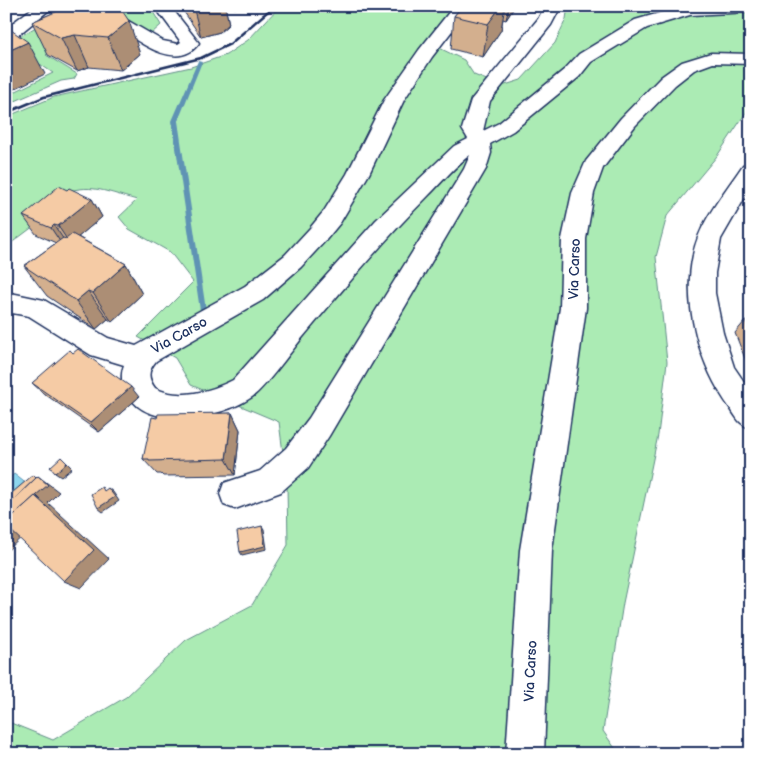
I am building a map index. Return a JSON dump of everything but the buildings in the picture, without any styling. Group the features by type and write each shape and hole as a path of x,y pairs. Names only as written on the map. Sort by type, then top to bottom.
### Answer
{"street":[{"path":"6,36 46,6"},
{"path":"85,36 106,27 125,24 163,47 174,50 185,49 190,43 166,11 166,8 171,6"},
{"name":"Via Carso","path":"463,6 425,54 394,100 358,174 332,217 292,261 254,293 162,343 142,359 135,373 138,388 145,397 160,403 179,406 219,401 244,388 384,226 461,151 506,127 572,73 585,58 641,24 689,10 751,8"},
{"path":"235,494 270,482 297,458 320,427 475,169 482,153 479,140 472,129 481,100 545,21 553,6"},
{"name":"Via Carso","path":"525,754 536,550 573,308 574,239 583,193 593,166 628,122 668,81 688,66 711,58 751,59"},
{"path":"751,170 709,240 703,268 707,320 716,357 729,384 751,416"},
{"path":"6,302 35,307 100,347 142,359"}],"green space":[{"path":"71,6 150,7 161,25 151,34 127,20 53,48 46,55 77,74 74,79 61,81 6,105 6,96 53,73 28,56 19,37"},
{"path":"280,6 455,6 429,43 464,60 474,75 502,86 521,80 555,43 566,19 568,6 751,6 751,105 717,156 667,216 656,257 667,362 658,435 623,603 603,731 619,754 6,754 6,721 53,740 126,697 186,640 252,605 288,545 287,484 279,422 191,385 175,358 138,337 193,282 170,252 129,229 119,217 137,200 94,189 75,190 64,193 51,198 42,220 6,247 6,117 54,97 191,67 226,55 248,40"}],"water":[{"path":"14,474 28,485 6,506 6,481"}],"waterway":[{"path":"200,62 175,121 204,317"}],"railway":[{"path":"6,113 44,97 201,58 230,44 274,6"}]}
